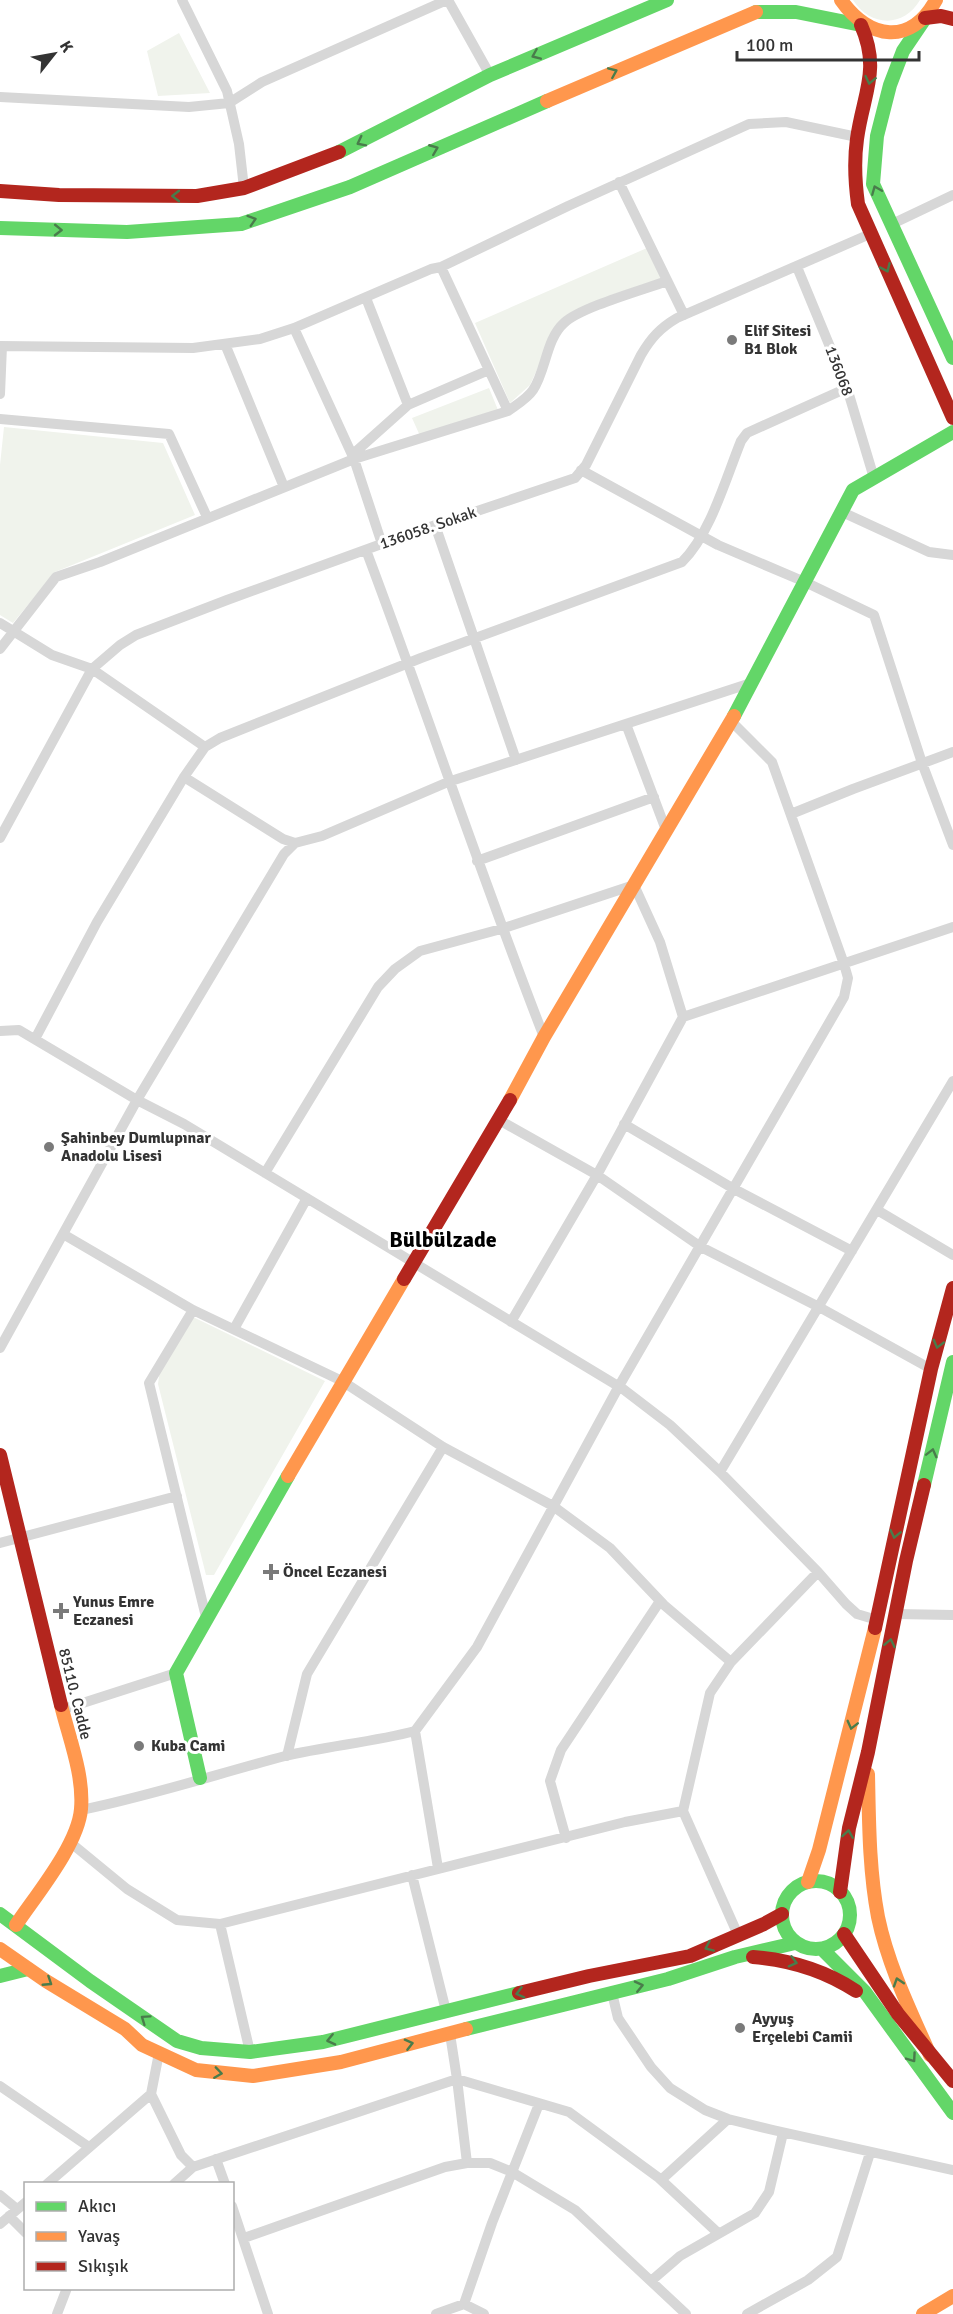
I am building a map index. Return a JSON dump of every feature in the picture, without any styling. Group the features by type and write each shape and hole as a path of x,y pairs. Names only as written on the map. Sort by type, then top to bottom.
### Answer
{"main road":[{"path":"0,191 59,195 197,196 244,188 347,149 489,75 667,0"},
{"path":"841,0 848,13 861,25 866,35 873,65 858,137 854,181 858,204 953,418"},
{"path":"936,0 902,54 884,111 872,168 873,184 953,358"},
{"path":"0,228 127,232 241,224 350,187 422,154 756,12 787,10 861,25 877,32 894,33 911,28 926,18 941,16 953,19"},
{"path":"200,1778 176,1673 206,1617 342,1381 499,1120 544,1037 731,721 853,490 953,432"},
{"path":"808,1882 837,1785 877,1620 931,1369 953,1288"},
{"path":"840,1892 849,1828 868,1752 909,1550 953,1362"},
{"name":"85110. Cadde","path":"0,1455 79,1777 81,1810 71,1843 16,1925"},
{"path":"868,1752 869,1839 876,1900 888,1953 903,1998 930,2055"},
{"path":"820,1881 840,1892 850,1912 849,1924 844,1934 834,1944 822,1949 804,1947 795,1943 783,1925 784,1903 789,1893 808,1882 820,1881"},
{"path":"0,1914 177,2041 201,2049 250,2052 323,2042 589,1976 690,1956 782,1914"},
{"path":"844,1934 898,2014 953,2081"},
{"path":"0,1949 28,1969 126,2029 142,2045 195,2070 253,2076 341,2062 668,1979 735,1957 795,1943"},
{"path":"822,1949 836,1961 874,2005 953,2113"},
{"path":"735,1957 777,1958 817,1968 845,1983 874,2005"},
{"path":"0,1976 28,1969"},
{"path":"923,2314 953,2296"}],"street":[{"path":"182,0 227,92 239,144 244,188"},
{"path":"0,97 189,107 230,103 262,82 447,0 489,75"},
{"path":"633,15 638,0"},
{"path":"0,394 1,346 193,348 260,339 294,328 431,269 441,267 749,124 786,122 858,137"},
{"path":"620,183 684,315"},
{"path":"892,224 953,195"},
{"path":"870,234 684,315 662,327 651,338 581,470 718,545 805,582 874,615 922,763 953,845"},
{"path":"441,267 508,411"},
{"name":"136068","path":"797,267 847,388 874,478"},
{"path":"0,649 56,577 100,562 353,457 508,411 527,398 534,389 553,340 563,323 587,310 667,281"},
{"path":"366,298 408,405"},
{"path":"294,328 353,457 382,544"},
{"path":"225,344 284,487"},
{"path":"353,457 408,405 489,370"},
{"path":"35,1039 97,922 184,777 205,747 220,738 409,663 666,570 682,562 693,552 702,536 741,441 747,433 847,388"},
{"path":"0,419 169,434 207,517"},
{"name":"136058. Sokak","path":"0,838 92,669 110,652 136,635 435,525 575,478 581,470"},
{"path":"842,512 929,552 953,555"},
{"path":"435,525 516,760"},
{"path":"366,550 409,663 448,782 501,929 544,1037"},
{"path":"0,622 52,655 92,669 205,747"},
{"path":"0,1347 137,1100 284,854 295,843 322,836 448,782 750,683"},
{"path":"81,1810 130,1800 200,1778 287,1756 416,1731 477,1647 619,1386 844,997 848,978 844,964 772,762 731,721"},
{"path":"626,724 666,830"},
{"path":"791,814 953,752"},
{"path":"184,777 283,839 295,843"},
{"path":"477,861 654,797"},
{"path":"265,1173 378,987 395,969 420,951 501,929 634,885 660,942 683,1017"},
{"path":"511,1322 597,1175 683,1017 953,927"},
{"path":"0,1031 20,1030 137,1100 184,1124 619,1386 669,1425 720,1472 857,1614 877,1620"},
{"path":"720,1472 953,1081"},
{"path":"499,1120 597,1175 701,1247 819,1307 931,1369"},
{"path":"624,1124 734,1189 852,1251"},
{"path":"234,1329 307,1198"},
{"path":"878,1210 953,1255"},
{"path":"63,1234 193,1310 342,1381 443,1447 553,1506 610,1548 660,1601 731,1662"},
{"path":"193,1310 149,1383 206,1617"},
{"path":"287,1756 306,1674 443,1447"},
{"path":"0,1543 177,1496"},
{"path":"738,1935 683,1811 710,1693 731,1662 818,1572"},
{"path":"566,1838 550,1781 561,1750 660,1601"},
{"path":"896,1614 953,1615"},
{"path":"61,1710 176,1673"},
{"path":"416,1731 438,1868"},
{"path":"71,1843 127,1889 177,1920 220,1924 625,1822 683,1811"},
{"path":"412,1875 446,2012"},
{"path":"220,1924 250,2052"},
{"path":"612,1993 618,2018 637,2049 670,2088 696,2104 728,2119 953,2170"},
{"path":"450,2034 467,2163"},
{"path":"159,2053 151,2094 181,2155 193,2167"},
{"path":"176,2182 193,2167 457,2079 569,2112 662,2180 718,2233"},
{"path":"0,2086 89,2147"},
{"path":"49,2182 151,2094"},
{"path":"464,2304 539,2104"},
{"path":"662,2180 728,2119"},
{"path":"651,2281 669,2264 755,2213 769,2192 783,2133"},
{"path":"747,2314 808,2280 837,2256 870,2153"},
{"path":"216,2159 224,2182"},
{"path":"244,2238 445,2167 467,2163 490,2163 512,2172 576,2211 686,2314"},
{"path":"0,2195 17,2209 24,2228"},
{"path":"0,2224 17,2209"},
{"path":"234,2211 268,2314"},
{"path":"57,2314 68,2290"},
{"path":"436,2314 464,2304 484,2314"}],"shaded area":[{"path":"853,0 920,0 905,16 887,21 868,15"},
{"path":"179,33 210,93 158,96 147,51"},
{"path":"647,248 661,278 558,323 530,385 510,403 475,323"},
{"path":"489,388 498,410 421,438 412,418"},
{"path":"4,427 163,443 195,515 55,572 13,623 0,615 0,465"},
{"path":"193,1317 325,1381 214,1575 206,1575 158,1384 160,1369"}],"traffic: fast":[{"path":"339,152 490,75 667,0"},
{"path":"756,12 796,12 861,25"},
{"path":"924,20 903,51 890,85 877,136 873,184 953,358"},
{"path":"0,228 127,232 241,224 350,187 547,101"},
{"path":"734,716 853,490 953,432"},
{"path":"924,1485 953,1362"},
{"path":"200,1778 176,1673 288,1476"},
{"path":"816,1881 829,1884 840,1891 847,1902 850,1915 847,1928 840,1939 829,1946 816,1949 803,1946 792,1939 785,1928 782,1915 785,1902 792,1891 803,1884 816,1881"},
{"path":"0,1914 90,1981 177,2041 201,2048 250,2052 323,2042 519,1993"},
{"path":"466,2029 668,1979 735,1957 795,1943"},
{"path":"822,1949 865,1992 953,2113"},
{"path":"0,1976 28,1969"}],"traffic: slow":[{"path":"841,0 864,23 877,30 890,32 902,31 915,25 926,15 936,0"},
{"path":"547,101 756,12"},
{"path":"510,1100 544,1037 734,716"},
{"path":"288,1476 404,1279"},
{"path":"808,1882 819,1850 875,1628"},
{"path":"16,1925 64,1854 78,1823 81,1809 80,1783 61,1705"},
{"path":"868,1774 871,1863 878,1917 894,1970 930,2055"},
{"path":"0,1949 46,1981 125,2029 142,2045 196,2070 253,2076 341,2062 466,2029"},
{"path":"923,2314 953,2296"}],"traffic: jam":[{"path":"925,18 941,16 953,19"},
{"path":"861,25 870,55 870,69 856,147 855,171 858,204 953,418"},
{"path":"0,191 59,195 197,196 244,188 339,152"},
{"path":"404,1279 510,1100"},
{"path":"875,1628 931,1369 953,1288"},
{"path":"0,1455 61,1705"},
{"path":"840,1892 849,1828 868,1752 906,1561 924,1485"},
{"path":"519,1993 589,1976 690,1956 782,1914"},
{"path":"844,1934 898,2014 953,2081"},
{"path":"753,1957 807,1967 832,1977 856,1991"}],"place":[{"name":"Elif Sitesi B1 Blok","path":"732,340"},
{"name":"Şahinbey Dumlupınar Anadolu Lisesi","path":"49,1147"},
{"name":"Öncel Eczanesi","path":"271,1572"},
{"name":"Yunus Emre Eczanesi","path":"61,1611"},
{"name":"Kuba Cami","path":"139,1746"},
{"name":"Ayyuş Erçelebi Camii","path":"740,2028"}],"district":[{"name":"Bülbülzade","path":"443,1239"}]}
